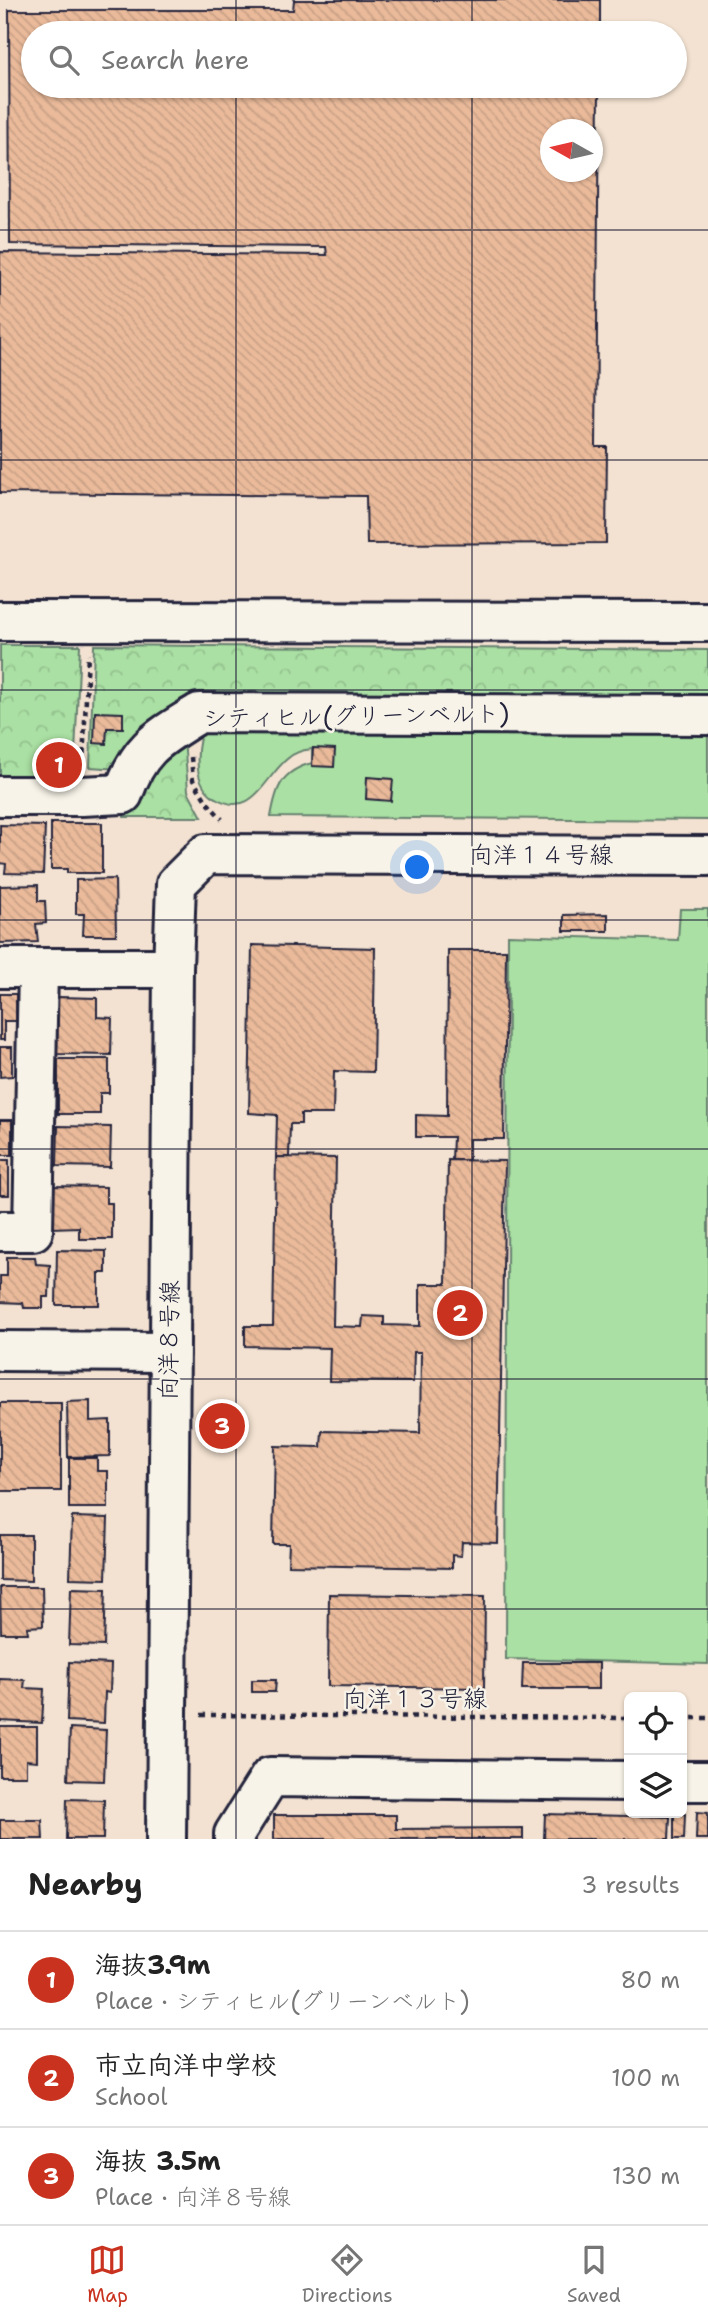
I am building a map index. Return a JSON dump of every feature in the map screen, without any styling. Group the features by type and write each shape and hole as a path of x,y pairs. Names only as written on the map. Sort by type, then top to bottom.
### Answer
{"street":[{"path":"0,621 708,622"},
{"name":"シティヒル(グリーンベルト)","path":"0,796 123,794 132,769 157,739 199,713 708,715"},
{"name":"向洋１４号線","path":"217,839 708,856"},
{"name":"向洋８号線","path":"166,1839 173,968 176,884 217,839"},
{"path":"0,968 173,968"},
{"path":"0,1231 33,1231 38,968"},
{"path":"0,1351 169,1352"},
{"path":"234,1839 234,1834 270,1777 624,1781"},
{"path":"687,1781 708,1781"}],"path":[{"path":"81,796 89,644"},
{"path":"199,713 190,747 193,780 207,802 217,839"},
{"name":"向洋１３号線","path":"201,1716 624,1718"},
{"path":"687,1718 708,1718"}],"green space":[{"path":"0,645 80,645 74,775 71,783 0,787"},
{"path":"94,645 708,650 708,706 210,703 120,769 90,767"},
{"path":"708,724 708,820 271,817 275,797 282,782 293,771 312,763 312,749 290,757 256,794 248,801 238,804 227,803 211,795 203,785 198,769 198,747 205,727"},
{"path":"184,738 188,791 202,817 124,817 130,793 137,782"},
{"path":"680,909 708,909 708,1664 506,1659 508,935 678,940"}],"building":[{"path":"294,0 600,0 600,21 21,21 21,98 599,98 599,119 540,119 540,182 598,182 596,447 607,447 606,543 367,544 366,496 0,493 0,252 327,255 326,247 10,244 9,10 293,10"},
{"path":"95,712 123,713 123,728 107,728 106,744 94,743"},
{"path":"313,748 335,749 334,767 312,766"},
{"path":"367,777 393,779 391,801 366,799"},
{"path":"51,823 102,823 102,873 67,873 67,869 51,869"},
{"path":"0,825 45,826 43,874 5,873 6,864 0,863"},
{"path":"115,879 116,935 83,935 84,914 76,914 76,880"},
{"path":"38,885 38,901 45,901 46,923 36,924 38,942 0,943 0,886"},
{"path":"608,914 608,931 564,931 564,915"},
{"path":"252,945 375,948 373,1072 334,1071 333,1114 301,1114 301,1124 290,1124 289,1157 276,1157 277,1115 249,1113"},
{"path":"448,950 506,950 504,1139 469,1139 469,1160 452,1160 453,1137 416,1137 416,1115 447,1116"},
{"path":"0,994 16,994 16,1021 4,1021 4,1040 0,1040"},
{"path":"58,997 97,998 97,1017 112,1018 111,1055 57,1054"},
{"path":"0,1047 12,1047 12,1076 0,1077"},
{"path":"58,1059 109,1059 109,1093 100,1093 100,1114 58,1114"},
{"path":"0,1120 12,1120 12,1155 0,1155"},
{"path":"58,1126 111,1127 110,1167 57,1166"},
{"path":"276,1157 336,1158 333,1326 362,1327 363,1316 384,1317 384,1325 420,1326 420,1284 446,1284 448,1160 505,1161 498,1543 462,1542 461,1556 452,1555 452,1568 288,1565 289,1544 273,1544 275,1446 321,1447 322,1431 420,1433 421,1352 414,1352 413,1382 329,1381 330,1348 245,1346 245,1326 273,1326"},
{"path":"0,1160 9,1160 9,1195 0,1195"},
{"path":"51,1186 106,1187 106,1203 112,1203 112,1239 79,1239 79,1227 51,1228"},
{"path":"57,1250 106,1251 106,1273 99,1273 99,1305 56,1305"},
{"path":"7,1257 35,1257 36,1264 50,1265 49,1297 43,1297 43,1308 24,1308 23,1303 0,1302 0,1276 7,1276"},
{"path":"90,1401 90,1421 110,1420 110,1456 68,1457 67,1402"},
{"path":"0,1403 61,1403 61,1491 0,1491"},
{"path":"69,1458 97,1458 97,1471 108,1471 108,1508 69,1508"},
{"path":"72,1517 108,1518 106,1579 70,1578"},
{"path":"0,1535 31,1535 31,1581 0,1580"},
{"path":"0,1587 42,1587 43,1626 27,1627 28,1633 1,1633"},
{"path":"71,1588 106,1589 104,1646 69,1645"},
{"path":"329,1594 485,1596 484,1688 328,1686"},
{"path":"69,1662 111,1664 110,1693 105,1692 104,1723 67,1721"},
{"path":"523,1663 599,1663 599,1689 522,1689"},
{"path":"0,1679 25,1680 24,1688 44,1689 42,1723 0,1721"},
{"path":"252,1680 276,1680 275,1692 252,1692"},
{"path":"0,1727 37,1727 37,1761 26,1760 26,1776 0,1776"},
{"path":"70,1728 106,1730 104,1781 68,1780"},
{"path":"67,1799 104,1800 103,1839 66,1839"},
{"path":"697,1812 708,1813 708,1839 696,1839"},
{"path":"545,1814 670,1818 669,1839 544,1839"},
{"path":"274,1815 396,1815 396,1829 523,1828 523,1839 274,1839"},
{"path":"674,1818 685,1818 684,1839 674,1839"},
{"path":"0,1820 42,1820 43,1839 0,1839"}],"place":[{"name":"海抜3.9m","path":"59,765"},
{"name":"市立向洋中学校","path":"460,1313"},
{"name":"海抜 3.5m","path":"222,1426"}]}
